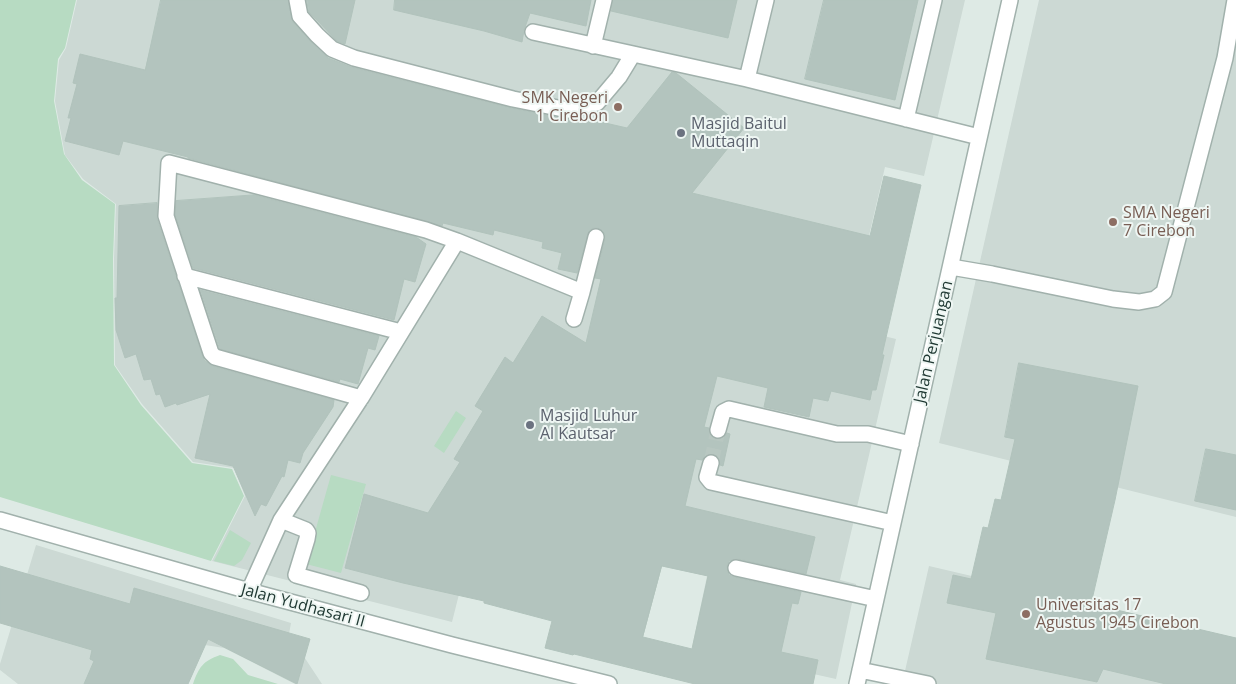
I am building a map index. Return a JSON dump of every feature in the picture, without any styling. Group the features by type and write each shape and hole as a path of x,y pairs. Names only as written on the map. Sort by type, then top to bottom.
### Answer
{"street":[{"path":"297,0 300,16 317,35 332,49 354,58 504,97 568,110 596,103 619,77 633,54"},
{"path":"593,46 604,0"},
{"path":"747,79 766,0"},
{"path":"906,119 934,0"},
{"name":"Jalan Perjuangan","path":"859,677 1010,0"},
{"path":"950,267 1113,299 1147,302 1159,297 1164,292 1191,191 1224,58 1235,0"},
{"path":"533,32 747,79 979,137"},
{"path":"360,398 215,357 208,347 166,216 169,163 426,230 582,292"},
{"path":"574,319 596,237"},
{"path":"249,591 281,520 360,398 457,241"},
{"path":"185,276 401,332"},
{"path":"718,430 723,412 729,409 837,434 868,434 911,444"},
{"path":"711,462 707,477 711,482 893,523"},
{"name":"Jalan Yudhasari II","path":"0,520 249,591 452,646 608,684"},
{"path":"281,520 306,530 308,533 296,575 360,593"},
{"path":"736,568 876,599"},
{"path":"859,677 928,684"}],"shaded area":[{"path":"77,0 965,0 924,176 885,167 848,326 730,298 896,339 840,580 856,584 836,679 692,647 707,576 476,527 452,622 212,561 245,496 234,468 193,462 142,404 115,365 114,258 116,204 83,179 65,155 55,101 59,60 66,48"},
{"name":"SMA Negeri 7 Cirebon","path":"1039,0 1236,0 1236,517 939,443"},
{"path":"36,545 291,623 289,634 322,684 295,684 224,648 205,645 136,614 109,684 18,684 0,670 0,664"},
{"name":"Universitas 17 Agustus 1945 Cirebon","path":"929,566 1236,638 1236,684 902,684"}],"green space":[{"path":"0,0 76,0 65,48 58,59 54,101 64,154 82,180 115,204 113,259 114,365 141,405 192,463 232,469 244,496 211,561 0,497"},
{"path":"456,411 466,418 444,453 434,446"},
{"path":"331,475 366,484 341,573 306,564"},
{"path":"230,530 251,543 242,560 234,566 214,561"},
{"path":"220,655 233,659 248,675 278,684 193,684 202,665"}],"building":[{"path":"161,0 288,0 293,22 328,58 351,67 511,108 566,119 579,117 627,128 672,72 676,73 744,128 692,193 870,236 884,176 921,185 882,355 884,355 876,390 872,390 870,400 831,391 828,401 813,398 809,417 764,407 768,388 717,376 704,427 709,428 711,436 716,439 724,437 727,433 730,434 723,466 720,465 718,457 713,454 705,456 702,460 696,459 685,506 815,537 806,574 738,559 729,561 727,566 729,575 734,577 801,592 798,604 792,603 781,652 818,660 813,684 695,684 573,655 545,648 552,621 484,603 484,601 345,568 364,494 428,513 460,462 454,459 483,411 475,406 505,357 513,363 542,316 586,343 601,279 595,278 605,234 598,228 593,228 589,231 577,273 558,269 562,253 542,248 543,242 494,230 493,235 443,223 442,226 123,141 119,155 65,141 71,118 68,118 77,84 73,83 80,54 145,70","holes":["662,566 708,576 692,649 643,637"]},
{"path":"307,0 355,0 345,44 337,41 309,12"},
{"path":"395,0 591,0 586,26 530,13 522,42 394,10"},
{"path":"613,0 737,0 728,38 611,11"},
{"path":"824,0 918,0 895,100 805,79"},
{"path":"254,195 416,237 426,244 415,282 404,279 394,320 193,268 175,215 176,201"},
{"path":"157,203 157,219 204,360 212,366 334,400 333,407 303,453 300,463 288,460 284,477 282,476 266,506 261,504 255,516 233,466 195,458 210,394 165,407 160,394 156,395 151,379 144,380 136,354 125,358 116,330 115,298 117,298 119,206"},
{"path":"200,290 379,336 375,350 368,348 358,384 340,379 339,382 220,349"},
{"path":"1019,363 1138,386 1115,500 1091,604 1236,638 1236,684 1166,684 1103,669 1097,682 986,659 996,613 947,603 953,575 971,579 983,527 988,528 995,499 1001,500 1015,439 1005,437"},
{"path":"1206,449 1236,455 1236,510 1195,501"},
{"path":"0,566 130,604 134,588 310,639 297,684 208,639 188,684 84,684 94,661 90,659 92,650 0,623"}],"tunnel":[{"path":"711,463 718,430"}],"place":[{"name":"SMK Negeri 1 Cirebon","path":"618,107"},
{"name":"Masjid Baitul Muttaqin","path":"681,133"},
{"name":"SMA Negeri 7 Cirebon","path":"1113,222"},
{"name":"Masjid Luhur Al Kautsar","path":"530,425"},
{"name":"Universitas 17 Agustus 1945 Cirebon","path":"1026,614"}]}
